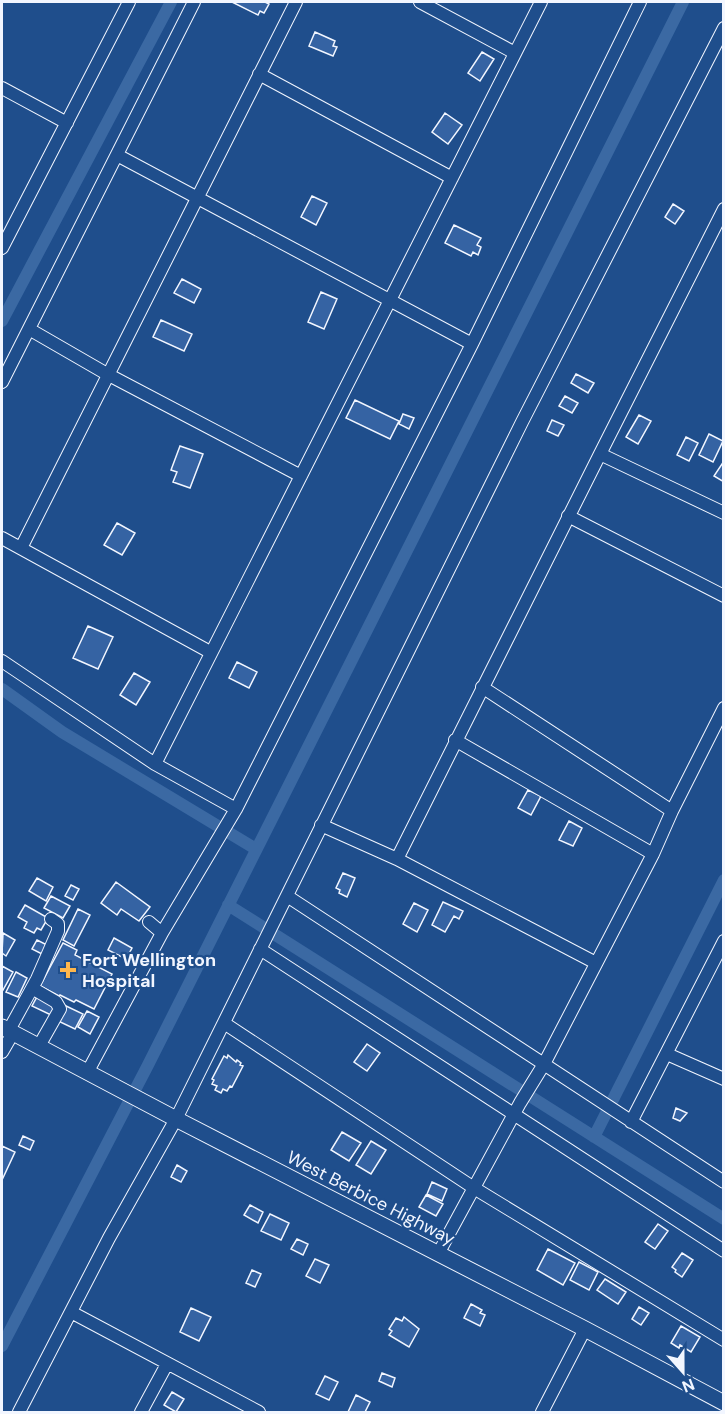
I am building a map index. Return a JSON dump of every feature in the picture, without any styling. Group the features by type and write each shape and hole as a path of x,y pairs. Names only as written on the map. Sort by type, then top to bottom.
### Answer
{"main road":[{"name":"West Berbice Highway","path":"8,1030 723,1403"}],"street":[{"path":"2,248 129,2"},
{"path":"2,382 194,2"},
{"path":"21,548 296,2"},
{"path":"420,2 515,53"},
{"path":"155,764 541,2"},
{"path":"87,1073 162,933 236,809 472,344 640,2"},
{"path":"19,1413 171,1116 224,1023 522,422 723,28"},
{"path":"259,74 452,178"},
{"path":"2,88 67,123"},
{"path":"117,155 472,344"},
{"path":"397,859 723,209"},
{"path":"29,329 108,374 301,476"},
{"path":"600,454 723,513"},
{"path":"568,516 723,596"},
{"path":"2,538 210,652"},
{"path":"2,661 155,764 236,809"},
{"path":"482,687 672,811"},
{"path":"438,1254 517,1108 544,1064 653,854 723,708"},
{"path":"455,740 653,854"},
{"path":"321,825 397,859 596,963"},
{"path":"287,896 723,1182"},
{"path":"2,1052 8,1030 32,988 58,931 58,924 51,919"},
{"path":"149,922 162,933"},
{"path":"631,1122 723,941"},
{"path":"260,949 517,1108 723,1251"},
{"path":"32,988 59,1006 59,1012 39,1046"},
{"path":"224,1023 474,1188 723,1340"},
{"path":"667,1054 723,1079"},
{"path":"71,1312 259,1413"},
{"path":"542,1413 585,1329"},
{"path":"141,1413 168,1364"}],"building":[{"path":"232,2 269,4 264,13 260,11 258,15"},
{"path":"315,32 335,41 333,46 337,47 333,56 309,46"},
{"path":"482,52 494,59 480,81 468,73"},
{"path":"445,113 462,125 448,144 432,132"},
{"path":"312,196 327,203 316,225 301,217"},
{"path":"673,204 684,211 675,224 665,217"},
{"path":"454,225 481,238 477,245 481,247 478,255 473,252 471,256 445,243"},
{"path":"182,279 201,289 194,303 174,293"},
{"path":"321,292 337,299 324,329 308,322"},
{"path":"161,320 192,334 184,351 153,337"},
{"path":"576,374 594,383 588,393 571,383"},
{"path":"565,396 578,403 572,413 559,406"},
{"path":"355,400 399,421 390,439 346,418"},
{"path":"403,414 414,418 409,429 399,424"},
{"path":"639,415 651,421 638,444 626,437"},
{"path":"552,420 564,425 558,436 547,431"},
{"path":"709,434 723,441 713,462 699,455"},
{"path":"686,437 698,443 689,461 677,455"},
{"path":"180,446 203,454 190,488 173,482 177,472 171,470"},
{"path":"724,461 724,482 714,476"},
{"path":"117,523 135,533 122,555 104,545"},
{"path":"88,626 113,637 98,669 73,658"},
{"path":"237,662 257,672 249,688 229,678"},
{"path":"134,673 150,682 136,705 120,695"},
{"path":"528,790 541,796 531,815 518,808"},
{"path":"569,821 582,828 573,846 559,840"},
{"path":"343,873 355,878 347,897 339,893 340,890 336,888"},
{"path":"37,878 53,887 46,901 29,891"},
{"path":"116,882 150,907 139,921 121,909 117,915 101,903"},
{"path":"71,885 79,889 73,900 65,896"},
{"path":"51,896 70,906 63,918 44,908"},
{"path":"443,902 463,911 459,919 454,916 445,932 432,925"},
{"path":"414,903 428,910 417,932 403,924"},
{"path":"25,905 48,918 41,930 37,928 34,933 24,928 27,922 18,917"},
{"path":"78,909 90,915 74,946 63,940"},
{"path":"3,933 15,940 6,956 2,953"},
{"path":"114,938 132,948 126,959 108,950"},
{"path":"37,940 47,945 42,954 32,949"},
{"path":"63,943 77,950 75,955 112,974 94,1009 40,986"},
{"path":"2,966 13,972 3,990 2,989"},
{"path":"16,972 27,978 18,997 6,992"},
{"path":"38,995 56,1004 51,1015 32,1006"},
{"path":"64,1005 83,1014 75,1029 56,1020"},
{"path":"87,1011 99,1017 90,1034 78,1027"},
{"path":"367,1044 380,1053 367,1071 354,1062"},
{"path":"228,1055 243,1066 232,1087 230,1086 227,1091 223,1089 221,1093 215,1090 217,1086 212,1084 214,1080 212,1079 224,1056 227,1058"},
{"path":"676,1108 687,1113 680,1121 673,1118"},
{"path":"342,1132 361,1143 349,1161 331,1150"},
{"path":"23,1136 34,1141 30,1150 19,1145"},
{"path":"371,1141 386,1150 371,1174 356,1165"},
{"path":"2,1146 15,1152 2,1180"},
{"path":"177,1165 187,1171 181,1182 171,1177"},
{"path":"432,1182 447,1189 442,1201 427,1194"},
{"path":"426,1195 443,1204 436,1216 419,1207"},
{"path":"250,1205 263,1212 258,1223 244,1215"},
{"path":"270,1214 289,1223 281,1240 261,1231"},
{"path":"658,1224 668,1231 655,1249 645,1242"},
{"path":"297,1239 308,1244 303,1255 291,1249"},
{"path":"548,1249 575,1263 563,1285 537,1270"},
{"path":"682,1253 693,1260 682,1277 672,1267"},
{"path":"315,1259 329,1265 320,1283 306,1276"},
{"path":"579,1262 598,1272 589,1290 570,1280"},
{"path":"252,1270 261,1274 255,1287 246,1283"},
{"path":"605,1279 626,1292 618,1304 597,1290"},
{"path":"471,1304 482,1310 480,1313 485,1315 480,1326 464,1318"},
{"path":"639,1307 649,1313 641,1325 632,1319"},
{"path":"191,1308 211,1317 199,1341 180,1332"},
{"path":"404,1317 419,1329 409,1347 389,1335 392,1331 389,1329 396,1318 402,1321"},
{"path":"681,1326 700,1337 691,1352 680,1345 679,1348 671,1343"},
{"path":"382,1373 395,1378 392,1387 379,1381"},
{"path":"325,1376 338,1382 329,1400 316,1394"},
{"path":"172,1392 184,1399 176,1412 164,1405"},
{"path":"356,1395 370,1402 365,1412 348,1412"}],"waterway":[{"path":"2,321 171,2"},
{"path":"2,1346 148,1065 683,2"},
{"path":"2,689 62,732 256,849"},
{"path":"594,1137 724,880"},
{"path":"228,905 724,1219"}],"place":[{"name":"Fort Wellington Hospital","path":"68,970"}]}
